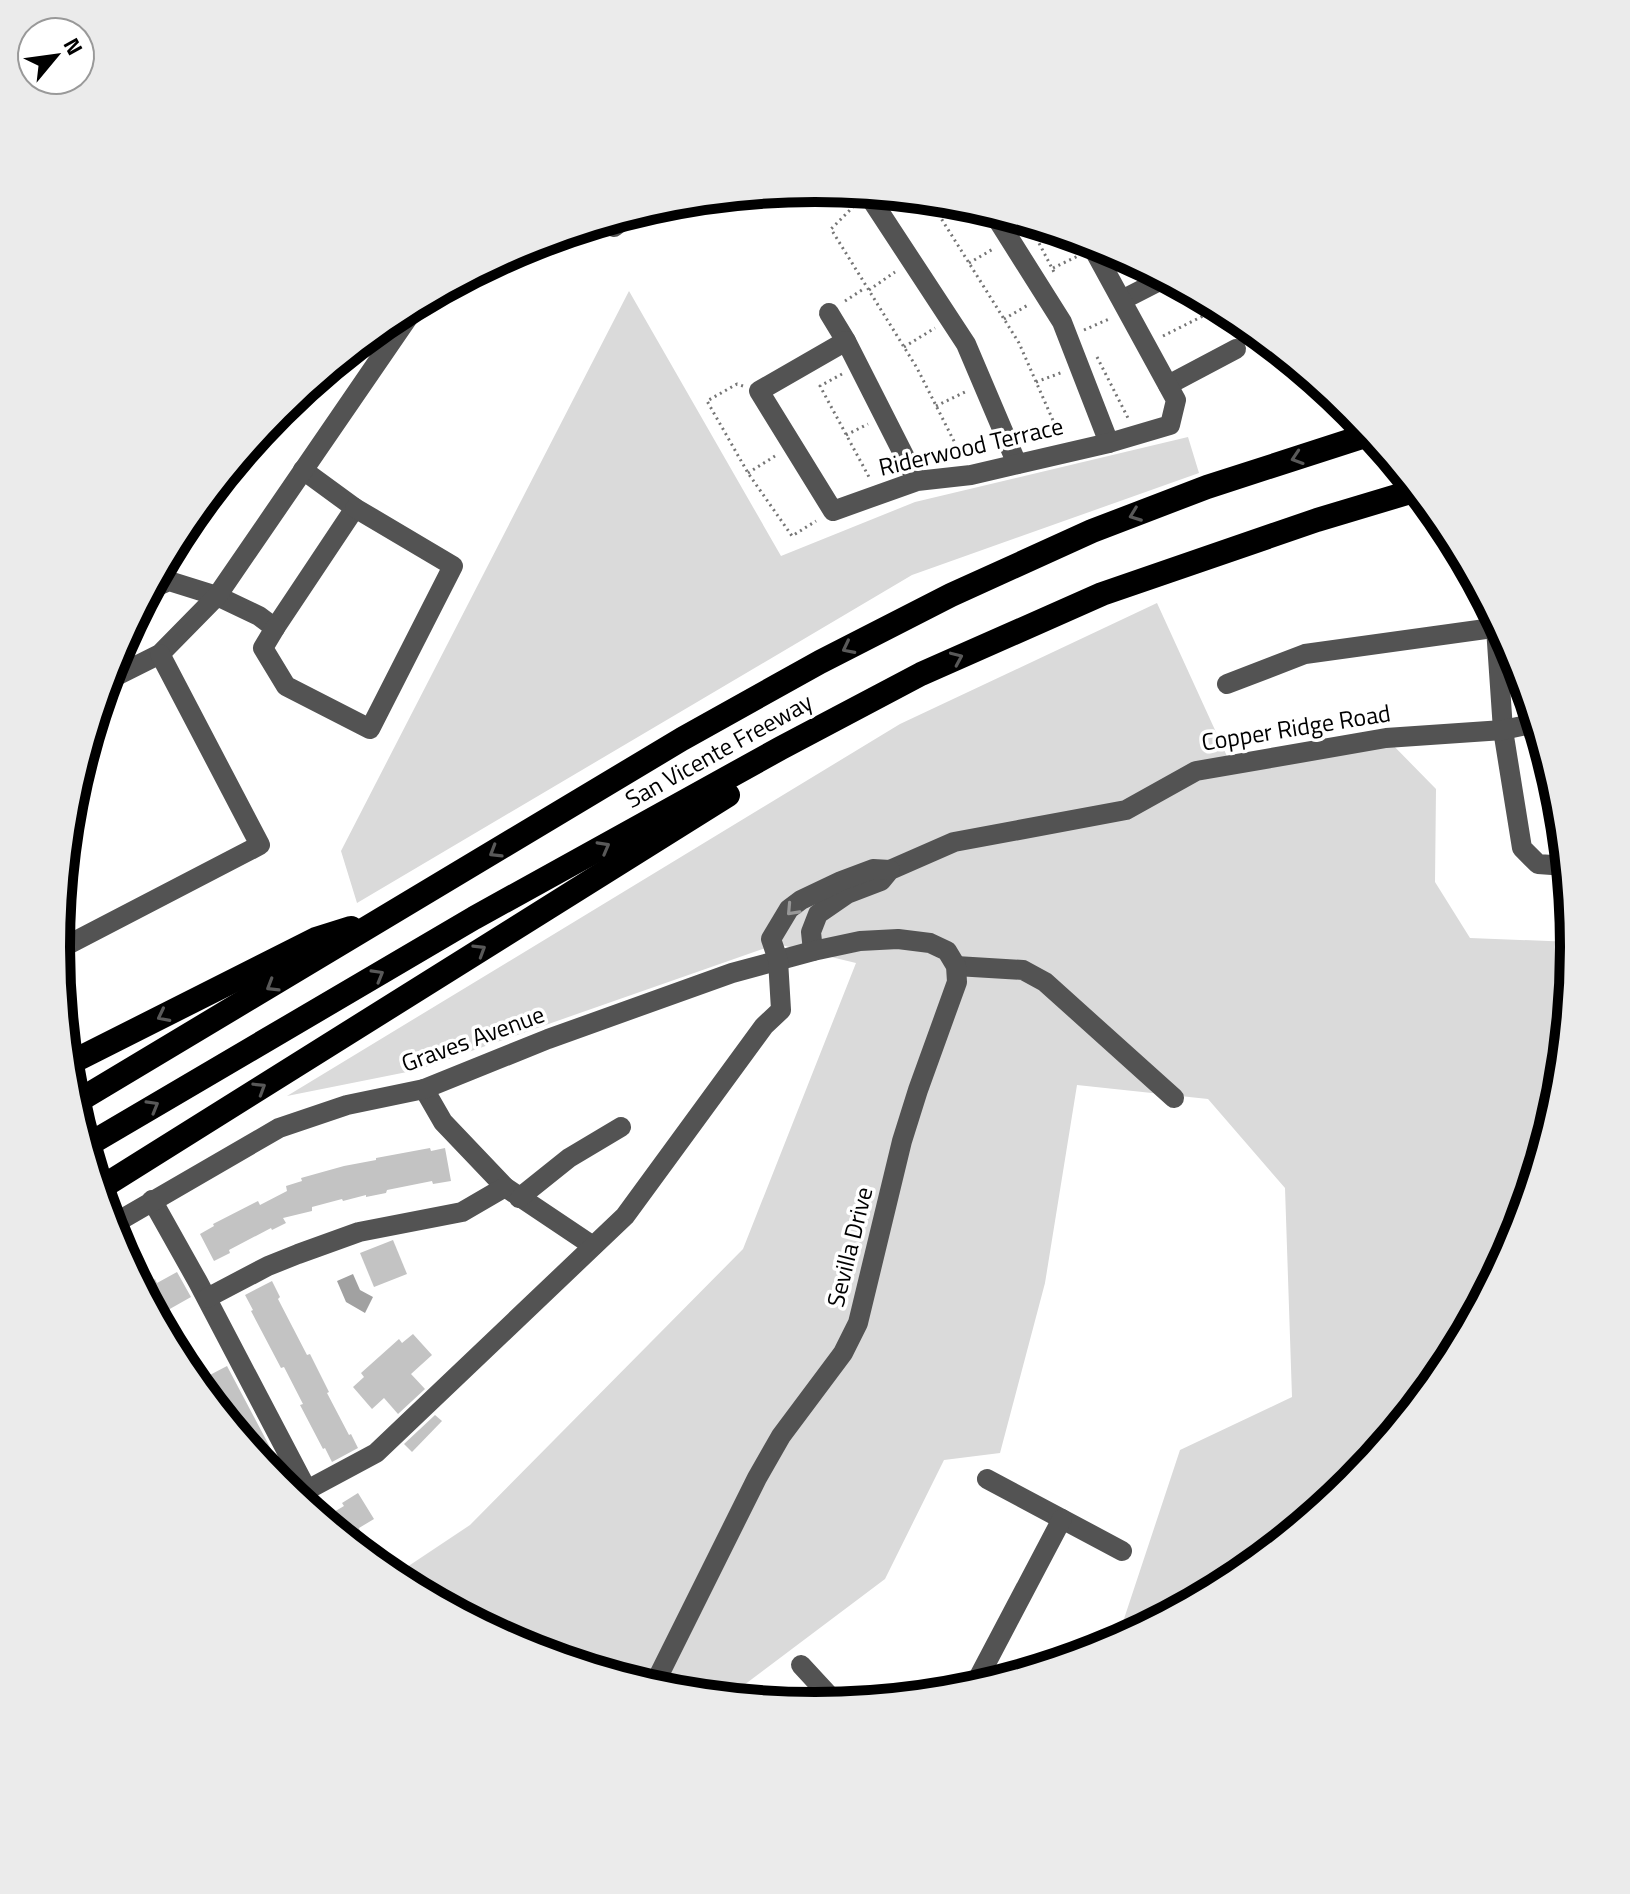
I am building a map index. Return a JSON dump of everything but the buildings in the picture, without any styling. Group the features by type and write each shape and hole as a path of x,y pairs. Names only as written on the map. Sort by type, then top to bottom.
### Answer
{"highway":[{"name":"San Vicente Freeway","path":"85,1097 682,739 820,662 951,595 1092,531 1179,498 1359,438"},
{"name":"San Vicente Freeway","path":"95,1141 474,918 921,674 1102,594 1317,520 1406,493"},
{"path":"109,1183 921,674"},
{"path":"78,1059 316,939 387,917"}],"street":[{"path":"874,205 966,344 1017,464"},
{"path":"1001,225 1062,322 1109,443"},
{"name":"Riderwood Terrace","path":"833,511 917,481 971,475 1109,443 1170,425 1176,400 1099,259"},
{"path":"1125,305 1155,285"},
{"path":"829,313 917,481"},
{"path":"123,672 160,654 217,596 401,328"},
{"path":"833,511 759,391 846,341"},
{"path":"1168,385 1236,349"},
{"path":"303,470 355,508 453,566 370,729 286,686 263,648 355,508"},
{"path":"165,583 169,581 217,596 259,616 275,628"},
{"path":"1227,684 1305,654 1488,628"},
{"path":"70,944 260,845 160,654"},
{"path":"1499,654 1503,730 1522,848 1538,864 1555,865"},
{"name":"Copper Ridge Road","path":"306,1490 376,1453 625,1216 764,1026 781,1010 778,960 771,939 789,909 801,900 873,869 890,870 954,842 1126,810 1196,771 1386,738 1503,730 1526,725"},
{"name":"Copper Ridge Road","path":"813,951 811,932 818,914 847,894 881,881 890,870"},
{"path":"778,960 860,941 898,939 930,943 947,951 956,966 1023,970 1045,982 1174,1098"},
{"name":"Graves Avenue","path":"122,1219 279,1128 347,1105 424,1089 658,998 778,960"},
{"name":"Sevilla Drive","path":"659,1675 769,1457 843,1353 858,1323 902,1141 957,982 956,966"},
{"path":"424,1089 443,1122 512,1193 593,1246"},
{"path":"207,1298 268,1266 359,1232 462,1212 512,1193 621,1127"},
{"path":"152,1200 207,1298 295,1480"},
{"path":"987,1479 1122,1551"},
{"path":"981,1673 1062,1519"},
{"path":"801,1665 826,1692"}],"path":[{"path":"857,204 831,229 917,368 971,475"},
{"path":"937,212 1019,343 1067,452"},
{"path":"969,263 1009,239"},
{"path":"1053,268 1080,252"},
{"path":"829,313 911,262"},
{"path":"1004,319 1045,295"},
{"path":"1084,330 1125,305"},
{"path":"1156,340 1207,314"},
{"path":"904,347 949,319"},
{"path":"858,365 820,386 879,495"},
{"path":"1036,382 1079,366"},
{"path":"936,406 982,383"},
{"path":"737,384 707,401 748,473 792,536 833,511"},
{"path":"846,435 884,415"},
{"path":"748,473 793,446"}],"shaded area":[{"path":"629,291 781,556 915,502 1188,437 1199,473 912,575 357,903 341,851"},
{"path":"1157,603 1231,765 1386,738 1436,789 1435,882 1470,938 1560,941 1554,1044 1546,1092 1535,1140 1503,1232 1460,1320 1434,1361 1406,1401 1342,1474 1269,1538 1229,1566 1187,1592 1122,1625 1180,1450 1292,1397 1285,1188 1208,1099 1077,1085 1045,1283 1000,1453 944,1460 885,1579 740,1688 670,1678 622,1667 530,1635 485,1615 405,1568 470,1525 743,1249 856,963 777,944 417,1070 287,1096 900,724"},
{"path":"353,1274 360,1290 373,1297 365,1313 346,1302 337,1281"}]}
